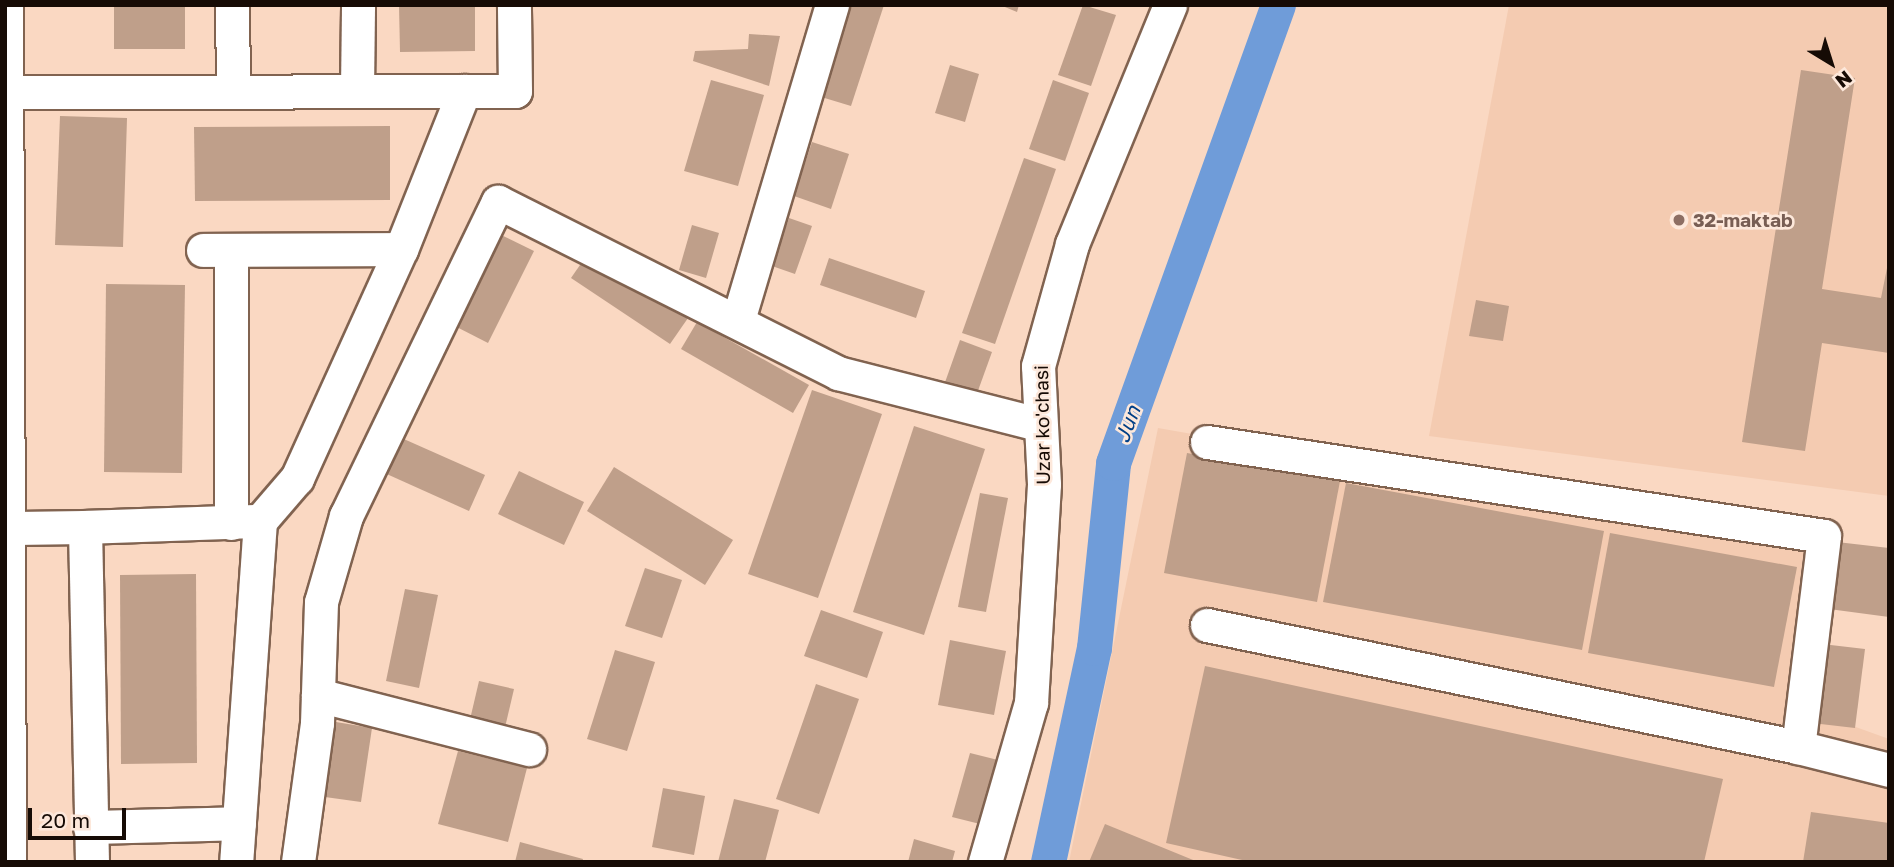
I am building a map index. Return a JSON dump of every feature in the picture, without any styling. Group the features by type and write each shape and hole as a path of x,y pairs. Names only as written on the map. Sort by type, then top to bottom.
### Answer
{"street":[{"path":"6,5 10,528 9,862"},
{"path":"232,5 233,91"},
{"path":"356,90 358,5"},
{"path":"7,92 515,91 514,5"},
{"path":"738,320 832,5"},
{"name":"Uzar ko'chasi","path":"985,862 1031,703 1044,484 1038,424 1038,366 1072,244 1170,5"},
{"path":"10,528 246,522 298,478 401,249 464,91"},
{"path":"298,862 318,695 321,602 346,516 498,202 738,320 838,373 1038,424"},
{"path":"236,862 246,522 217,250 401,249"},
{"path":"1208,442 1824,536 1798,747"},
{"path":"85,527 92,862"},
{"path":"1208,625 1798,747 1889,770"},
{"path":"318,695 529,750"},
{"path":"90,827 239,823"}],"shaded area":[{"name":"32-maktab","path":"1509,5 1889,5 1889,496 1429,436"},
{"path":"1158,428 1812,543 1828,717 1889,739 1889,862 1069,862"}],"building":[{"path":"114,5 185,5 185,49 114,49"},
{"path":"399,5 475,5 475,51 400,52"},
{"path":"848,5 884,5 851,106 818,96"},
{"path":"1000,5 1019,5 1017,12"},
{"path":"1083,5 1116,15 1091,86 1058,75"},
{"path":"749,34 780,36 769,86 693,61 695,51 748,49"},
{"path":"950,65 979,74 965,122 935,113"},
{"path":"1801,70 1855,78 1822,289 1881,298 1889,258 1889,353 1822,343 1805,451 1742,442"},
{"path":"711,80 764,95 738,186 684,171"},
{"path":"1053,80 1089,93 1065,161 1029,149"},
{"path":"60,116 127,118 123,247 55,245"},
{"path":"390,126 390,200 195,201 194,127"},
{"path":"812,142 849,154 831,209 794,196"},
{"path":"1024,158 1056,169 995,344 962,333"},
{"path":"789,218 812,226 795,274 772,266"},
{"path":"692,225 719,233 706,278 679,270"},
{"path":"489,229 534,251 488,343 443,320"},
{"path":"589,252 688,318 670,344 571,278"},
{"path":"829,258 925,291 916,318 820,285"},
{"path":"106,284 185,285 182,473 104,472"},
{"path":"1476,300 1509,306 1503,341 1469,336"},
{"path":"697,322 809,385 793,413 681,349"},
{"path":"960,340 992,352 975,399 943,388"},
{"path":"812,390 882,414 818,598 748,574"},
{"path":"914,426 985,449 924,635 853,612"},
{"path":"397,436 485,475 469,511 380,471"},
{"path":"1187,453 1340,481 1317,602 1164,573"},
{"path":"614,467 733,540 705,585 587,511"},
{"path":"519,471 584,502 564,545 498,514"},
{"path":"1346,483 1604,531 1582,650 1323,602"},
{"path":"980,493 1008,498 986,612 958,607"},
{"path":"1610,533 1797,567 1774,687 1588,653"},
{"path":"1837,542 1889,548 1889,617 1829,609"},
{"path":"645,568 682,580 662,638 625,626"},
{"path":"196,574 197,763 121,764 120,575"},
{"path":"405,589 438,595 419,688 386,681"},
{"path":"821,610 883,632 867,678 804,656"},
{"path":"950,640 1006,651 994,715 938,705"},
{"path":"1822,644 1865,649 1855,728 1812,723"},
{"path":"615,650 655,662 627,751 587,739"},
{"path":"1205,666 1723,779 1704,862 1251,862 1166,843"},
{"path":"479,681 514,689 503,736 468,728"},
{"path":"816,684 859,699 819,814 776,799"},
{"path":"336,722 372,728 361,802 325,797"},
{"path":"458,751 527,768 508,842 438,824"},
{"path":"970,753 998,760 980,824 952,817"},
{"path":"663,788 705,796 694,855 652,847"},
{"path":"734,799 779,810 765,862 718,862"},
{"path":"1811,812 1889,823 1889,862 1803,862"},
{"path":"1105,824 1198,862 1089,862"},
{"path":"914,839 955,851 952,862 908,862"},
{"path":"520,842 583,859 582,862 515,862"}],"waterway":[{"name":"Jun","path":"1048,862 1094,648 1113,463 1278,5"}],"place":[{"name":"32-maktab","path":"1679,220"}]}
